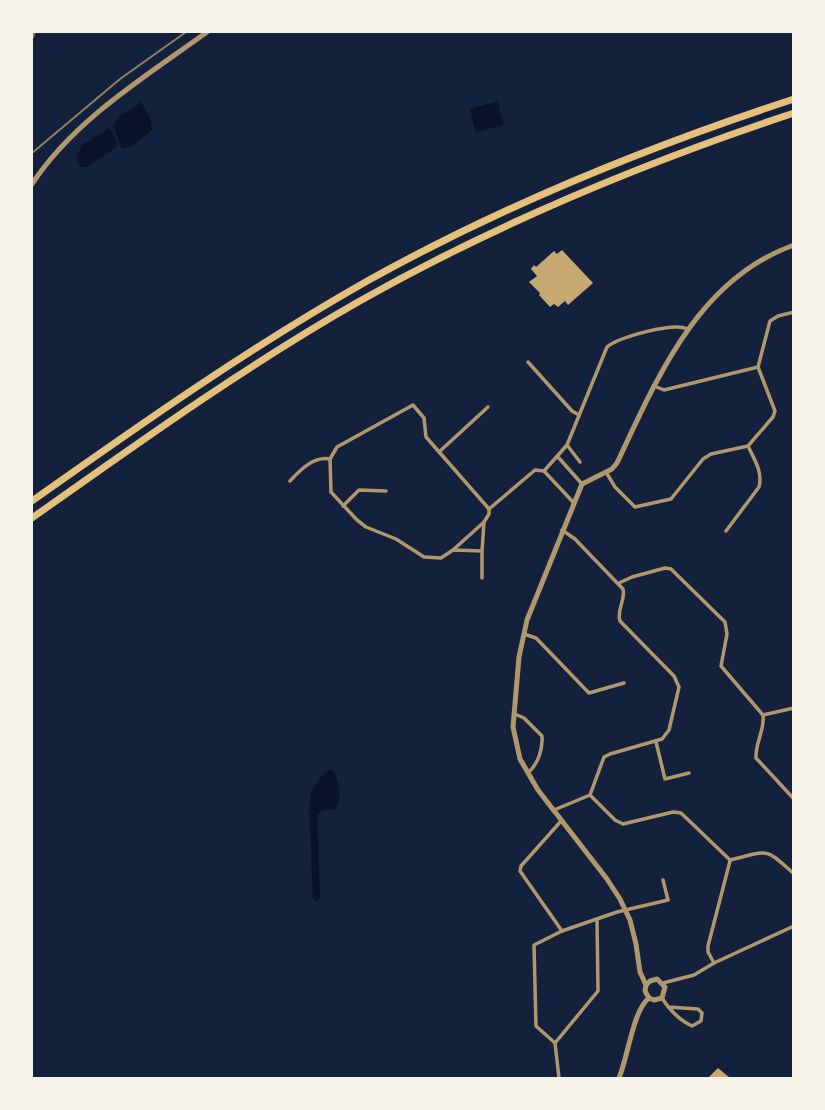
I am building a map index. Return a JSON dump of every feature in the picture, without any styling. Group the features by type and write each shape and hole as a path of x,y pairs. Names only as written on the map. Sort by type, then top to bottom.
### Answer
{"highway":[{"path":"32,502 96,456 286,330 369,280 491,218 591,173 793,99"},
{"path":"32,518 109,463 299,338 357,303 463,246 623,175 793,113"}],"street":[{"path":"32,184 65,142 101,110 207,32"},
{"path":"648,983 642,976 636,944 625,910 607,878 538,790 520,759 513,714 524,634 531,608 582,484 617,463 654,386 687,329 704,307 739,275 765,258 793,245"},
{"path":"606,472 631,505 640,508 671,499 708,455 748,446 775,411 758,367 770,321 793,312"},
{"path":"544,471 567,446 607,347 614,341 677,326 687,329"},
{"path":"528,362 572,411 579,415"},
{"path":"654,386 664,390 758,367"},
{"path":"489,509 426,438 424,418 413,405 337,447 330,459 331,492 343,506 366,527 392,537 432,559 441,558 453,550 484,522 489,509 535,470 544,471 573,502"},
{"path":"439,452 488,407"},
{"path":"567,446 580,462"},
{"path":"726,531 761,482 748,446"},
{"path":"290,481 315,460 322,457 330,459"},
{"path":"558,457 582,484"},
{"path":"343,506 359,490 386,491"},
{"path":"482,578 484,522"},
{"path":"554,810 590,794 604,757 662,739 669,730 679,693 678,681 620,621 619,612 624,594 619,583 575,539 562,530"},
{"path":"453,550 482,551"},
{"path":"619,583 665,568 676,571 725,622 727,634 721,666 763,715 756,758 793,799"},
{"path":"524,634 536,638 589,693 624,683"},
{"path":"763,715 793,708"},
{"path":"513,714 524,718 542,736 537,761 528,773"},
{"path":"656,742 665,779 689,773"},
{"path":"590,794 615,820 623,824 673,812 681,813 730,860"},
{"path":"562,820 521,866 520,871 562,931"},
{"path":"730,860 767,852 774,855 793,874"},
{"path":"714,963 708,946 730,860"},
{"path":"559,1079 555,1043 536,1026 533,948 537,942 562,931 625,910 668,900 663,880"},
{"path":"555,1043 598,991 597,919"},
{"path":"663,983 694,975 793,926"},
{"path":"657,979 663,983 666,991 662,998 649,998 645,991 648,983 657,979"},
{"path":"620,1078 640,1007 649,998"},
{"path":"662,998 668,1007 692,1026 701,1021 702,1013 698,1009 668,1007"}],"water":[{"path":"498,101 504,125 476,132 470,109"},
{"path":"141,102 150,117 152,130 131,147 122,149 113,125 121,115"},
{"path":"110,128 116,148 86,167 80,167 76,157 82,145"},
{"path":"331,769 338,783 339,800 336,809 322,811 317,815 320,898 317,902 313,898 309,808 311,791"}],"building":[{"path":"562,250 593,283 568,305 565,301 558,307 554,304 550,307 529,282 537,276 531,269 554,251 557,254"},
{"path":"718,1068 730,1078 708,1078"}],"railway":[{"path":"32,39 35,32"},
{"path":"32,153 120,79 186,32"}]}
